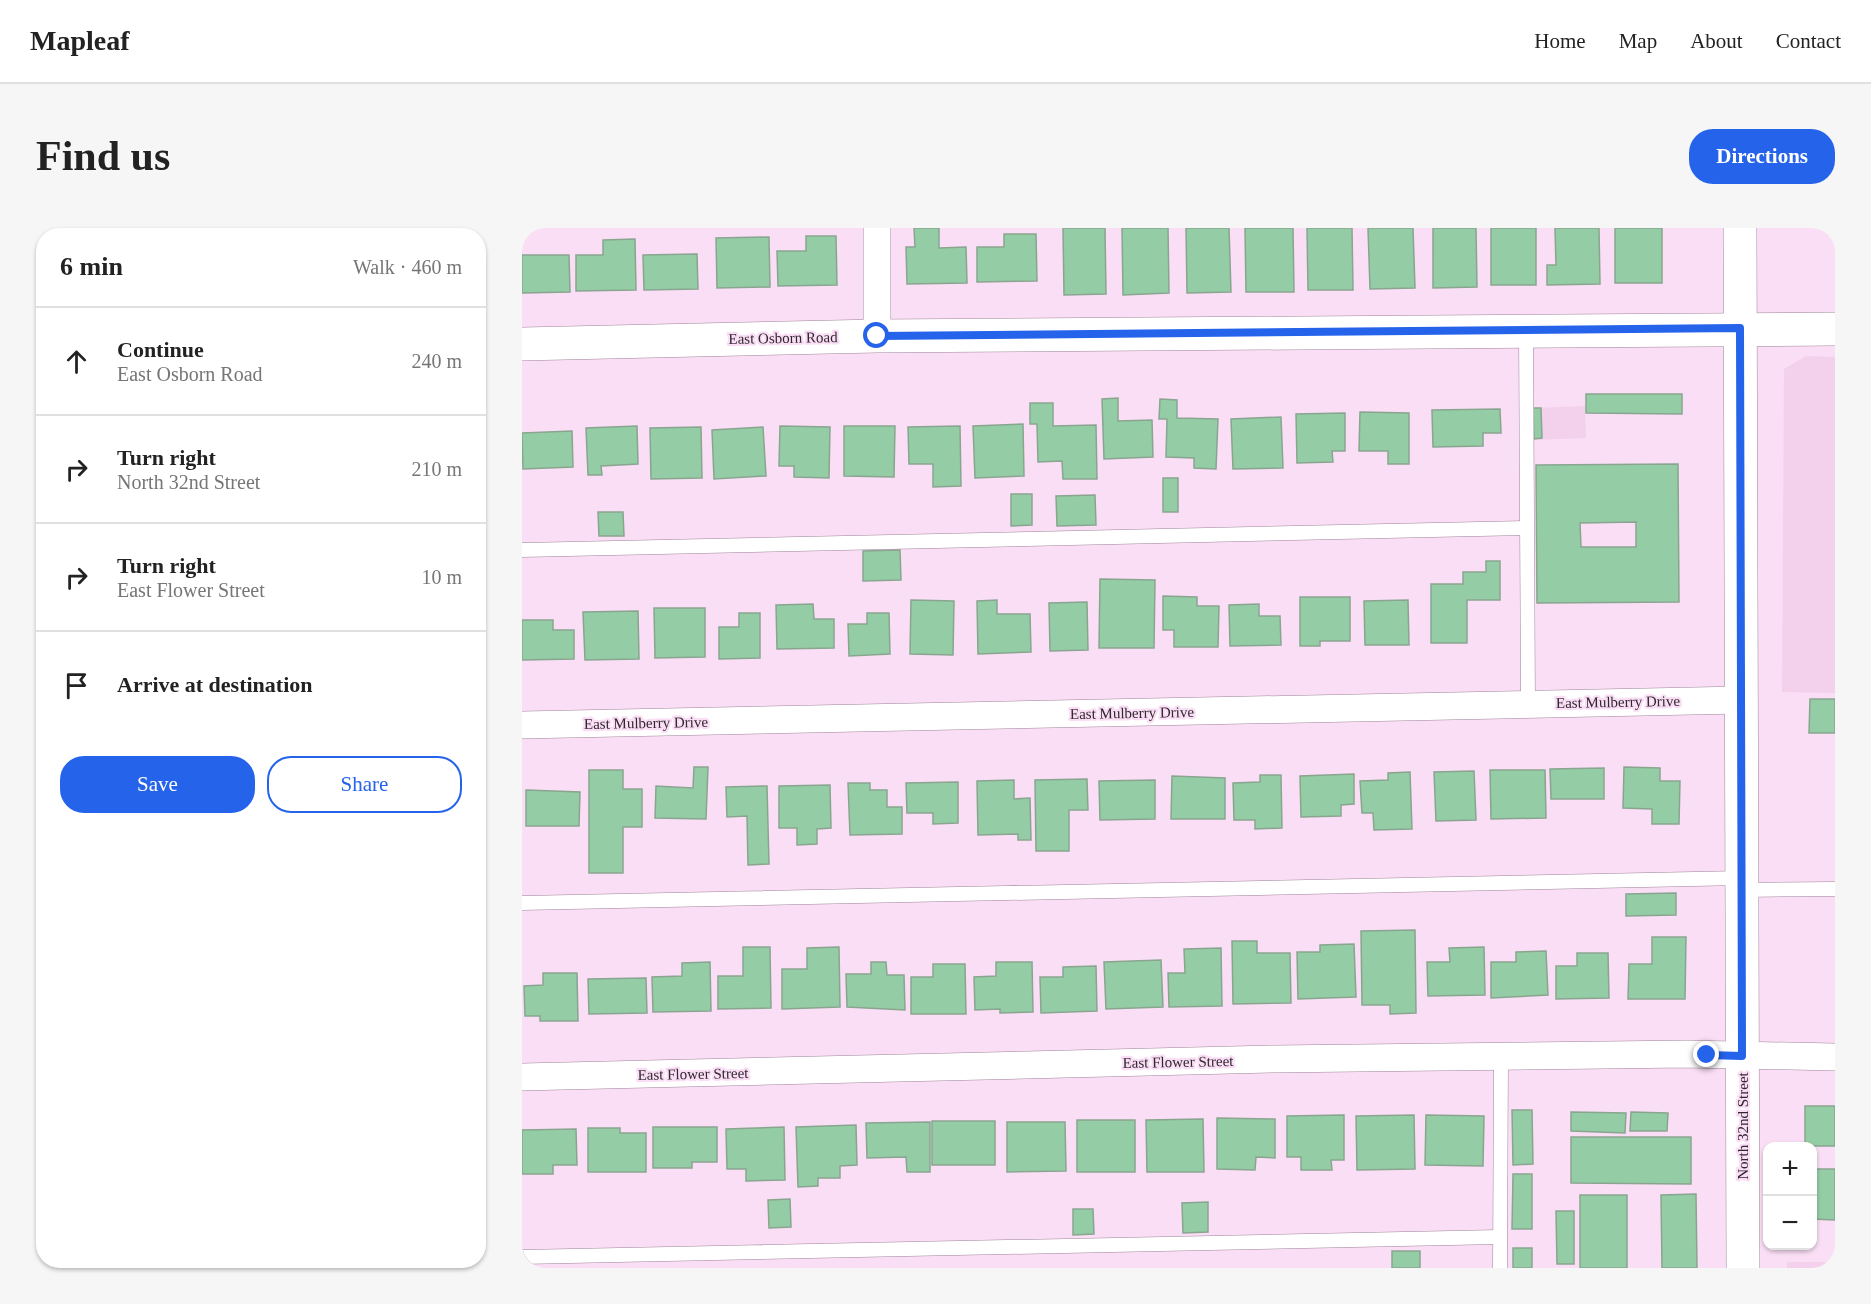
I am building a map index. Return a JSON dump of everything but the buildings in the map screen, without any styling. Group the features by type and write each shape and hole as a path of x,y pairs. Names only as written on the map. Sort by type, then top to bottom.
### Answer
{"main road":[{"name":"North 32nd Street","path":"1740,228 1743,1268"},
{"name":"East Osborn Road","path":"522,344 877,336 1526,329 1835,329"}],"street":[{"path":"877,228 877,336"},
{"name":"East Mulberry Drive","path":"522,725 1741,700"},
{"name":"East Flower Street","path":"522,1077 1501,1056 1835,1058"}],"lane":[{"path":"1526,329 1528,704"},
{"path":"522,550 1526,528"},
{"path":"522,903 1742,884 1835,889"},
{"path":"1500,1268 1501,1056"},
{"path":"522,1257 1499,1237"}],"shaded area":[{"path":"1806,356 1835,357 1835,693 1782,692 1784,369"},
{"path":"1585,406 1586,438 1534,440 1533,408"},
{"path":"1787,1262 1835,1262 1835,1268 1787,1268"}],"route":[{"path":"877,336 1740,328 1742,1056 1707,1055"}]}
